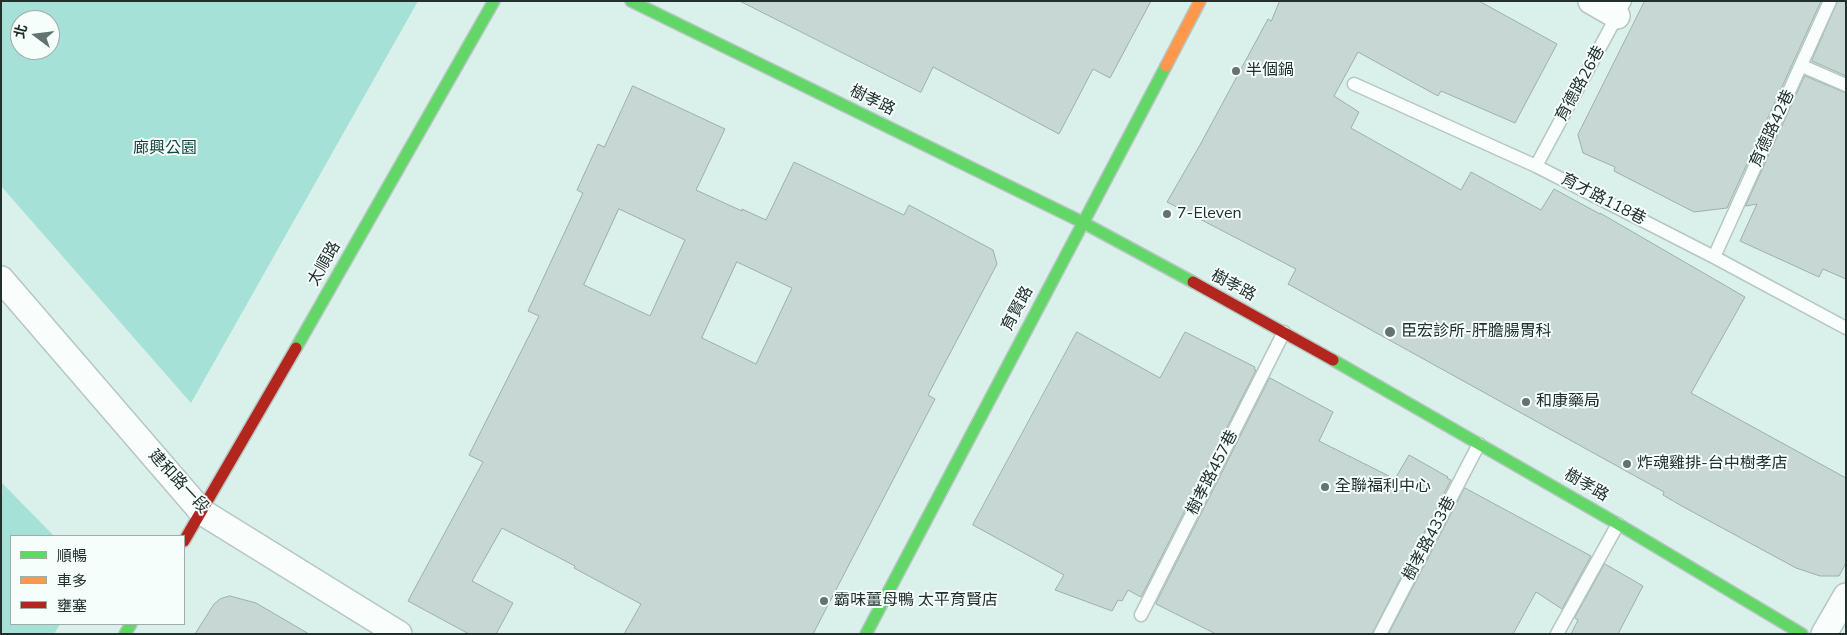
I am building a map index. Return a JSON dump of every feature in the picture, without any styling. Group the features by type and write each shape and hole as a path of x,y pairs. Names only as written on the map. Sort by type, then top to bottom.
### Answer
{"street":[{"name":"太順路","path":"185,539 494,1"},
{"name":"樹孝路","path":"631,1 1082,222 1284,332 1618,524 1802,634"},
{"name":"育賢路","path":"871,632 1082,222 1200,1"},
{"path":"1591,1 1621,9"},
{"name":"建和路一段","path":"1,280 202,512 399,634"},
{"path":"1824,634 1846,596"}],"lane":[{"name":"育德路42巷","path":"1714,257 1830,1"},
{"name":"育德路26巷","path":"1536,166 1621,9"},
{"path":"1802,66 1846,84"},
{"name":"育才路118巷","path":"1354,84 1536,166 1714,257 1846,328"},
{"name":"樹孝路457巷","path":"1141,615 1284,332"},
{"name":"樹孝路433巷","path":"1380,634 1479,444"},
{"path":"1557,634 1618,524"}],"green space":[{"name":"廊興公園","path":"1,1 418,1 191,403 1,186"},
{"path":"1,482 53,535 10,535 10,625 59,625 54,634 1,634"}],"building":[{"path":"740,1 1151,1 1110,78 1093,69 1059,134 933,67 921,92"},
{"path":"1280,1 1479,1 1557,44 1515,123 1441,91 1438,96 1358,52 1334,96 1359,112 1351,128 1461,190 1471,172 1541,210 1554,189 1600,213 1745,297 1691,393 1846,478 1846,563 1839,576 1820,576 1796,568 1680,505 1663,495 1664,492 1288,284 1296,269 1167,202 1268,19 1271,21"},
{"path":"1645,1 1821,1 1727,208 1694,212 1614,171 1615,167 1583,153 1578,135"},
{"path":"1838,1 1846,1 1846,76 1812,61"},
{"path":"1805,76 1846,93 1846,279 1823,269 1819,277 1740,241 1757,204 1746,206"},
{"path":"633,86 725,129 696,190 742,211 742,209 766,220 794,162 904,215 909,205 993,250 997,264 928,395 935,399 813,634 624,634 641,604 574,568 575,566 502,528 472,581 513,603 496,634 469,634 408,601 483,462 469,455 539,316 528,311 583,193 577,190 598,144 604,147","holes":["619,209 685,240 650,316 584,285","737,262 792,288 756,364 702,338"]},
{"path":"1077,332 1160,378 1185,332 1255,367 1254,369 1256,370 1141,597 1128,590 1122,601 1118,600 1112,611 1055,590 1064,575 973,525"},
{"path":"1270,378 1333,412 1319,441 1395,479 1409,455 1451,480 1372,634 1216,634 1156,604"},
{"path":"1465,488 1591,556 1562,609 1536,592 1513,634 1389,634"},
{"path":"1605,564 1643,586 1618,634 1571,634 1578,620 1575,618"},
{"path":"230,596 256,603 309,634 195,634 214,604 220,599"}],"traffic: fast":[{"path":"296,348 494,1"},
{"path":"631,1 1082,222 1193,282"},
{"path":"866,634 1166,66"},
{"path":"1333,360 1618,524 1802,634"},
{"path":"125,634 130,625"}],"traffic: slow":[{"path":"1166,66 1200,1"}],"traffic: jam":[{"path":"1193,282 1333,360"},
{"path":"185,539 296,348"}],"place":[{"name":"半個鍋","path":"1236,71"},
{"name":"7-Eleven","path":"1167,214"},
{"name":"臣宏診所-肝膽腸胃科","path":"1390,332"},
{"name":"和康藥局","path":"1526,402"},
{"name":"炸魂雞排-台中樹孝店","path":"1627,464"},
{"name":"全聯福利中心","path":"1325,487"},
{"name":"霸味薑母鴨 太平育賢店","path":"824,601"}]}
